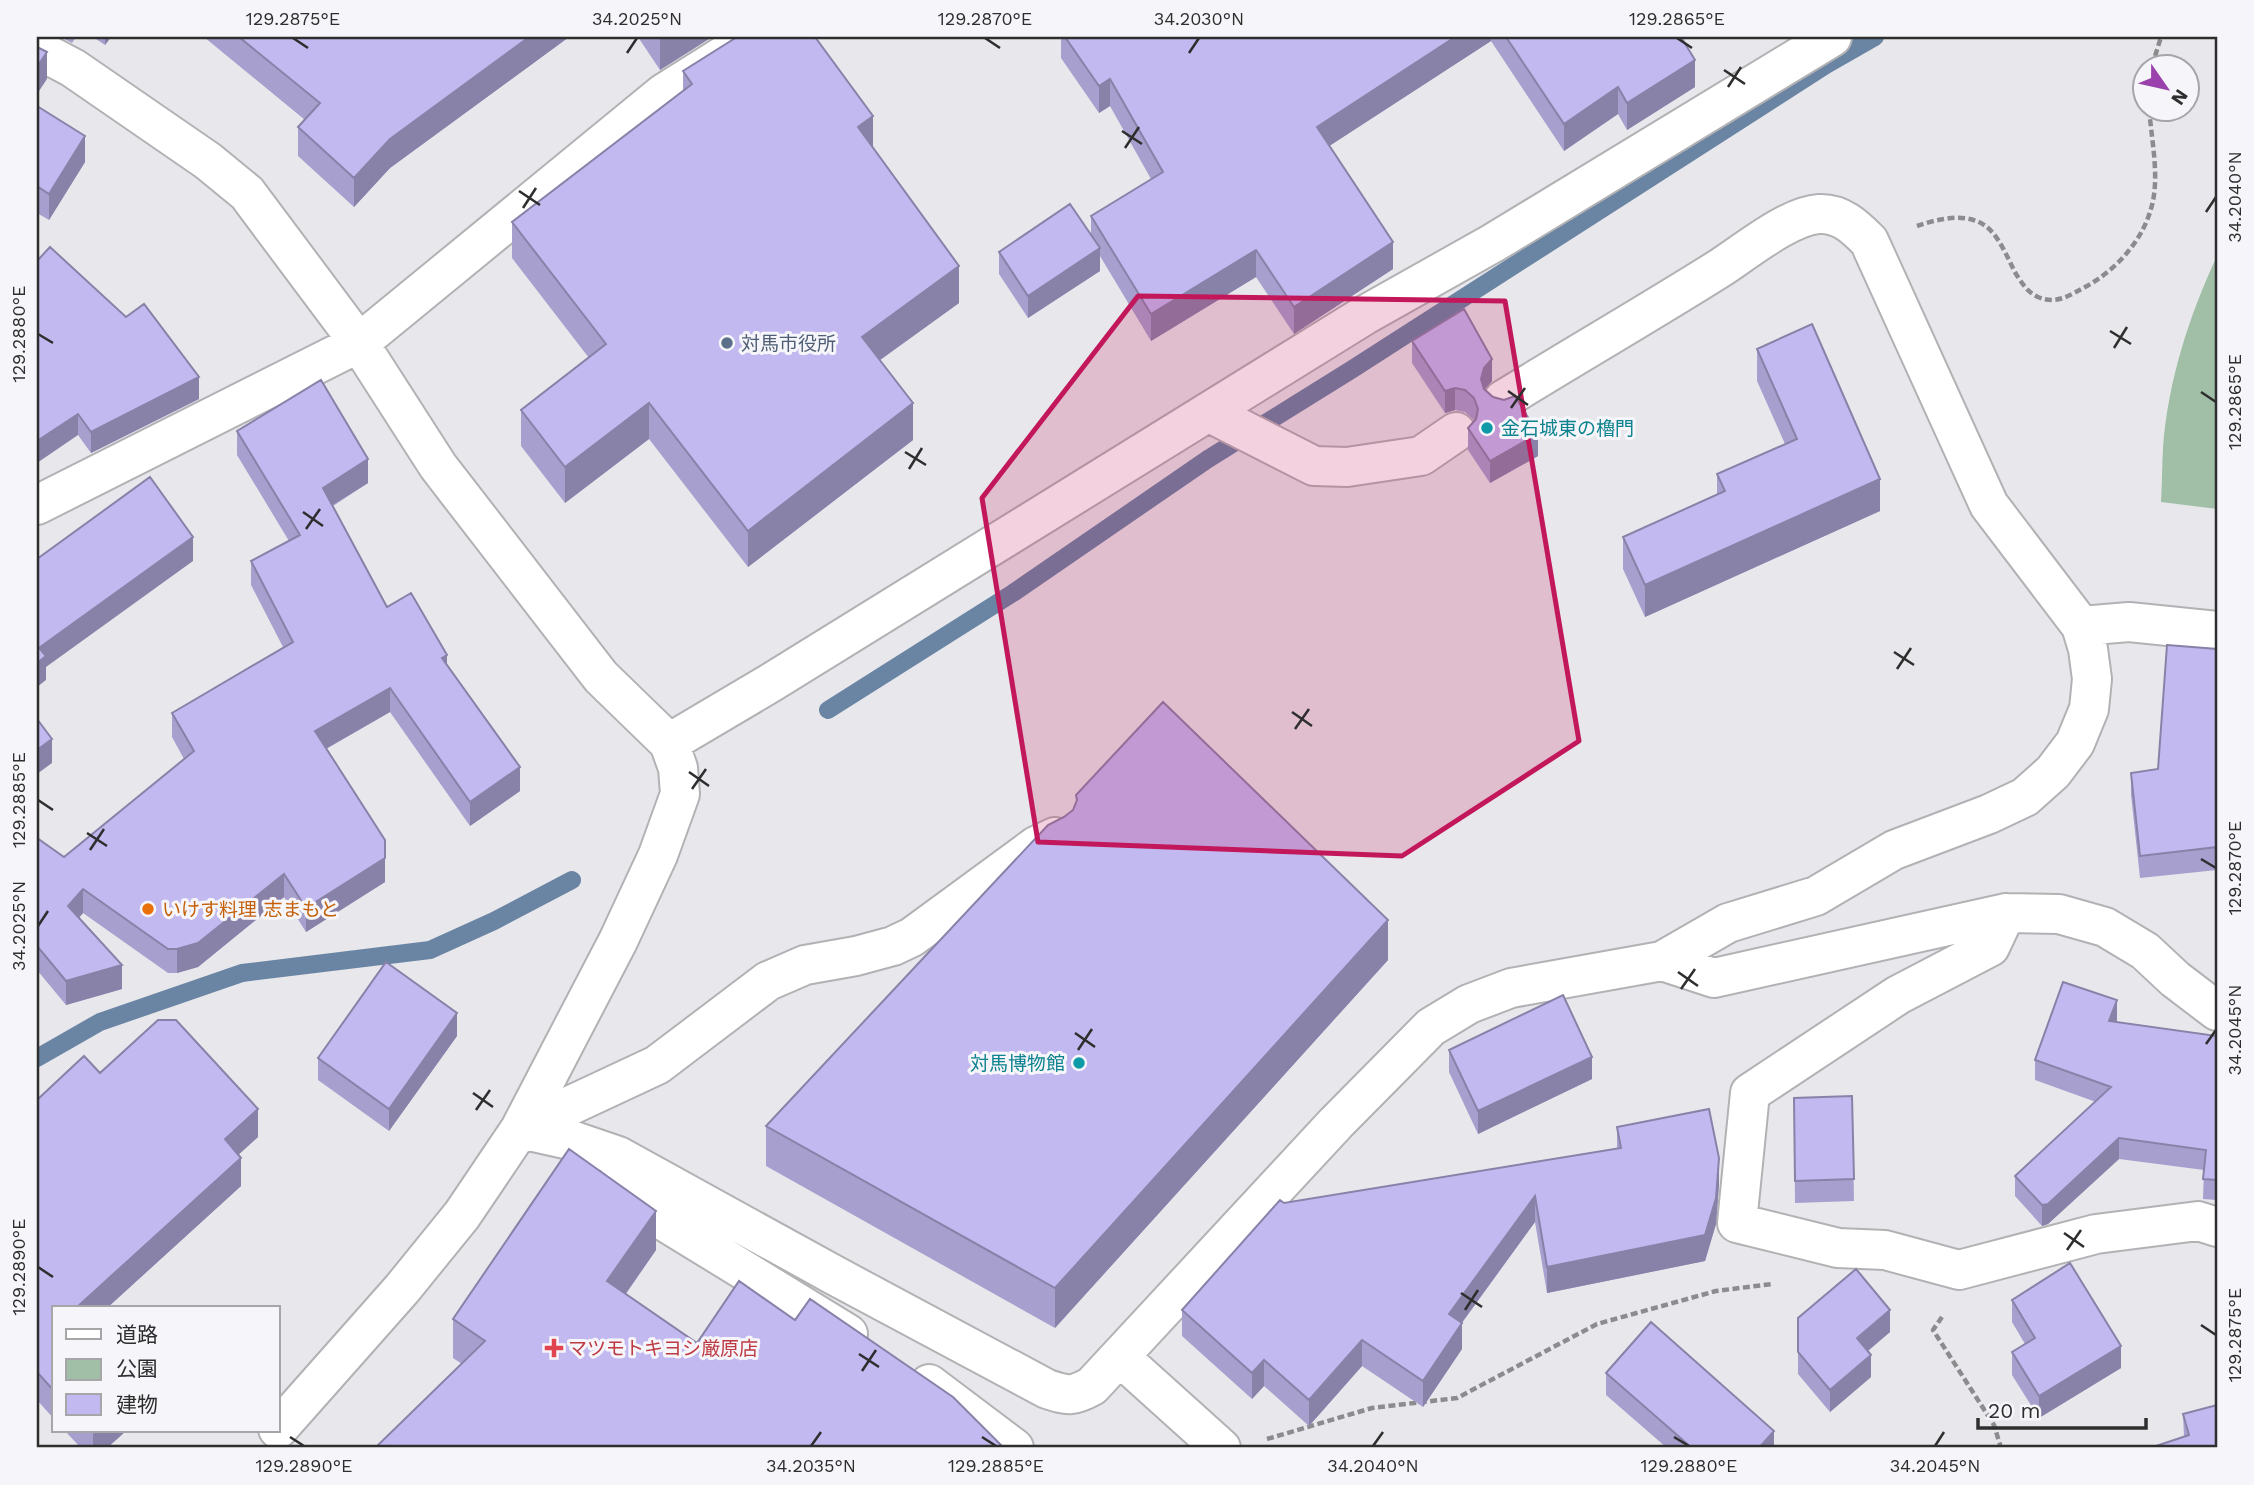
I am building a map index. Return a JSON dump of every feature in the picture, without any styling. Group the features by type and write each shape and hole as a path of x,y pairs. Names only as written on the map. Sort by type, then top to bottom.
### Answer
{"street":[{"path":"37,505 359,343 664,93 753,37"},
{"path":"669,743 1365,315 1493,243 1832,37"},
{"path":"37,49 74,68 208,161 247,193 359,343 439,466 601,677 669,743 678,768 680,794 658,855 618,941 520,1129 462,1215 402,1289 280,1427"},
{"path":"520,1129 574,1141 618,1156 1047,1389 1064,1395 1074,1395 1092,1386 1336,1123 1431,1027 1469,1004 1511,988 1662,961 1728,923 1816,896 1894,850 1989,814 2025,797 2053,772 2074,743 2089,709 2092,678 2081,626 1989,505 1869,241 1850,222 1819,214 1789,223 1718,270 1503,400"},
{"path":"1208,412 1314,466 1347,467 1421,456 1456,432"},
{"path":"2081,626 2129,622 2217,631"},
{"path":"520,1129 657,1065 768,981 806,965 881,950 912,937 1036,846 1055,837"},
{"path":"1662,961 1713,978 2006,913 2059,914 2105,927 2145,951 2175,979 2217,1011"},
{"path":"2006,913 1990,947 1898,995 1750,1093 1737,1223 1838,1248 1885,1250 1959,1270 2096,1234 2198,1221 2217,1227"},
{"path":"520,1129 606,1185 930,1384 1014,1448"},
{"path":"1120,1357 1239,1445"},
{"path":"261,1448 275,1432"}],"path":[{"path":"1869,241 1944,218 1977,221 1992,232 2024,286 2035,295 2049,300 2063,299 2105,276 2134,246 2151,211 2155,185 2150,122"},
{"path":"1239,1445 1372,1408 1457,1398 1597,1324 1716,1291 1782,1283"},
{"path":"1951,1310 1940,1318 1933,1330 1994,1425 2001,1448"}],"highlighted area":[{"path":"1138,296 1505,301 1579,741 1402,856 1038,842 982,498"}],"green space":[{"path":"2217,256 2217,509 2161,502 2163,448 2175,374 2197,302"}],"building":[{"path":"239,37 529,37 390,139 354,178 298,127 320,103"},
{"path":"737,37 815,37 873,116 858,127 959,266 862,337 913,403 748,531 649,403 565,467 521,410 606,344 512,222 692,84 683,71"},
{"path":"1065,37 1455,37 1317,127 1393,242 1294,307 1256,250 1151,314 1091,216 1163,172 1110,79 1099,86"},
{"path":"1506,37 1681,37 1695,60 1627,103 1618,87 1564,124"},
{"path":"37,47 47,52 37,67"},
{"path":"37,106 85,136 49,194 37,186"},
{"path":"1070,204 1100,248 1028,296 999,252"},
{"path":"50,247 126,317 144,304 199,377 91,432 78,414 37,441 37,261"},
{"path":"1464,309 1492,359 1484,368 1481,379 1484,389 1493,397 1504,400 1515,396 1538,434 1490,461 1468,428 1476,419 1478,409 1474,398 1465,390 1455,388 1445,391 1412,341"},
{"path":"1812,324 1880,479 1645,585 1623,537 1725,491 1717,474 1797,439 1757,349"},
{"path":"321,380 368,459 323,488 387,607 411,593 447,655 442,658 520,767 470,802 390,688 315,731 385,840 385,858 306,908 284,874 198,943 177,949 168,949 83,889 68,906 122,965 66,981 37,946 37,838 64,857 194,751 172,713 293,642 251,561 300,535 237,431"},
{"path":"150,477 193,537 39,648 46,656 37,663 37,559"},
{"path":"2167,645 2217,649 2217,847 2140,856 2131,773 2158,769"},
{"name":"対馬博物館","path":"1163,702 1388,920 1055,1288 766,1126 1048,825 1073,810 1076,795"},
{"path":"37,719 52,739 37,750"},
{"path":"386,962 457,1013 389,1109 318,1058"},
{"path":"2063,982 2117,1000 2109,1021 2217,1036 2217,1180 2203,1179 2206,1150 2119,1138 2048,1204 2042,1205 2015,1176 2111,1087 2035,1060"},
{"path":"1563,995 1592,1057 1478,1111 1449,1050"},
{"path":"158,1020 176,1020 258,1109 225,1139 241,1158 78,1306 52,1306 52,1389 37,1372 37,1100 84,1056 100,1073"},
{"path":"1852,1096 1854,1179 1795,1181 1794,1098"},
{"path":"1709,1109 1719,1158 1716,1198 1705,1235 1547,1267 1535,1196 1449,1314 1462,1323 1423,1381 1362,1340 1309,1400 1264,1360 1252,1373 1182,1310 1280,1200 1284,1203 1621,1148 1617,1127"},
{"path":"569,1149 656,1211 607,1281 697,1343 739,1281 795,1320 810,1299 953,1397 1004,1448 375,1448 485,1341 453,1319"},
{"path":"2070,1263 2121,1346 2039,1396 2012,1352 2035,1338 2012,1300"},
{"path":"1856,1269 1890,1310 1857,1338 1871,1355 1830,1390 1798,1352 1798,1318"},
{"path":"1651,1322 1774,1431 1759,1448 1692,1448 1606,1373"},
{"path":"2217,1405 2217,1448 2150,1448 2189,1435 2183,1414"}],"waterway":[{"path":"828,710 1013,593 1208,459 1826,65 1875,37"},
{"path":"37,1058 100,1022 242,973 430,950 494,921 572,880"}],"place":[{"name":"対馬市役所","path":"727,343"},
{"name":"金石城東の櫓門","path":"1487,428"},
{"name":"いけす料理 志まもと","path":"148,909"},
{"name":"対馬博物館","path":"1079,1063"},
{"name":"マツモトキヨシ厳原店","path":"554,1348"}]}
